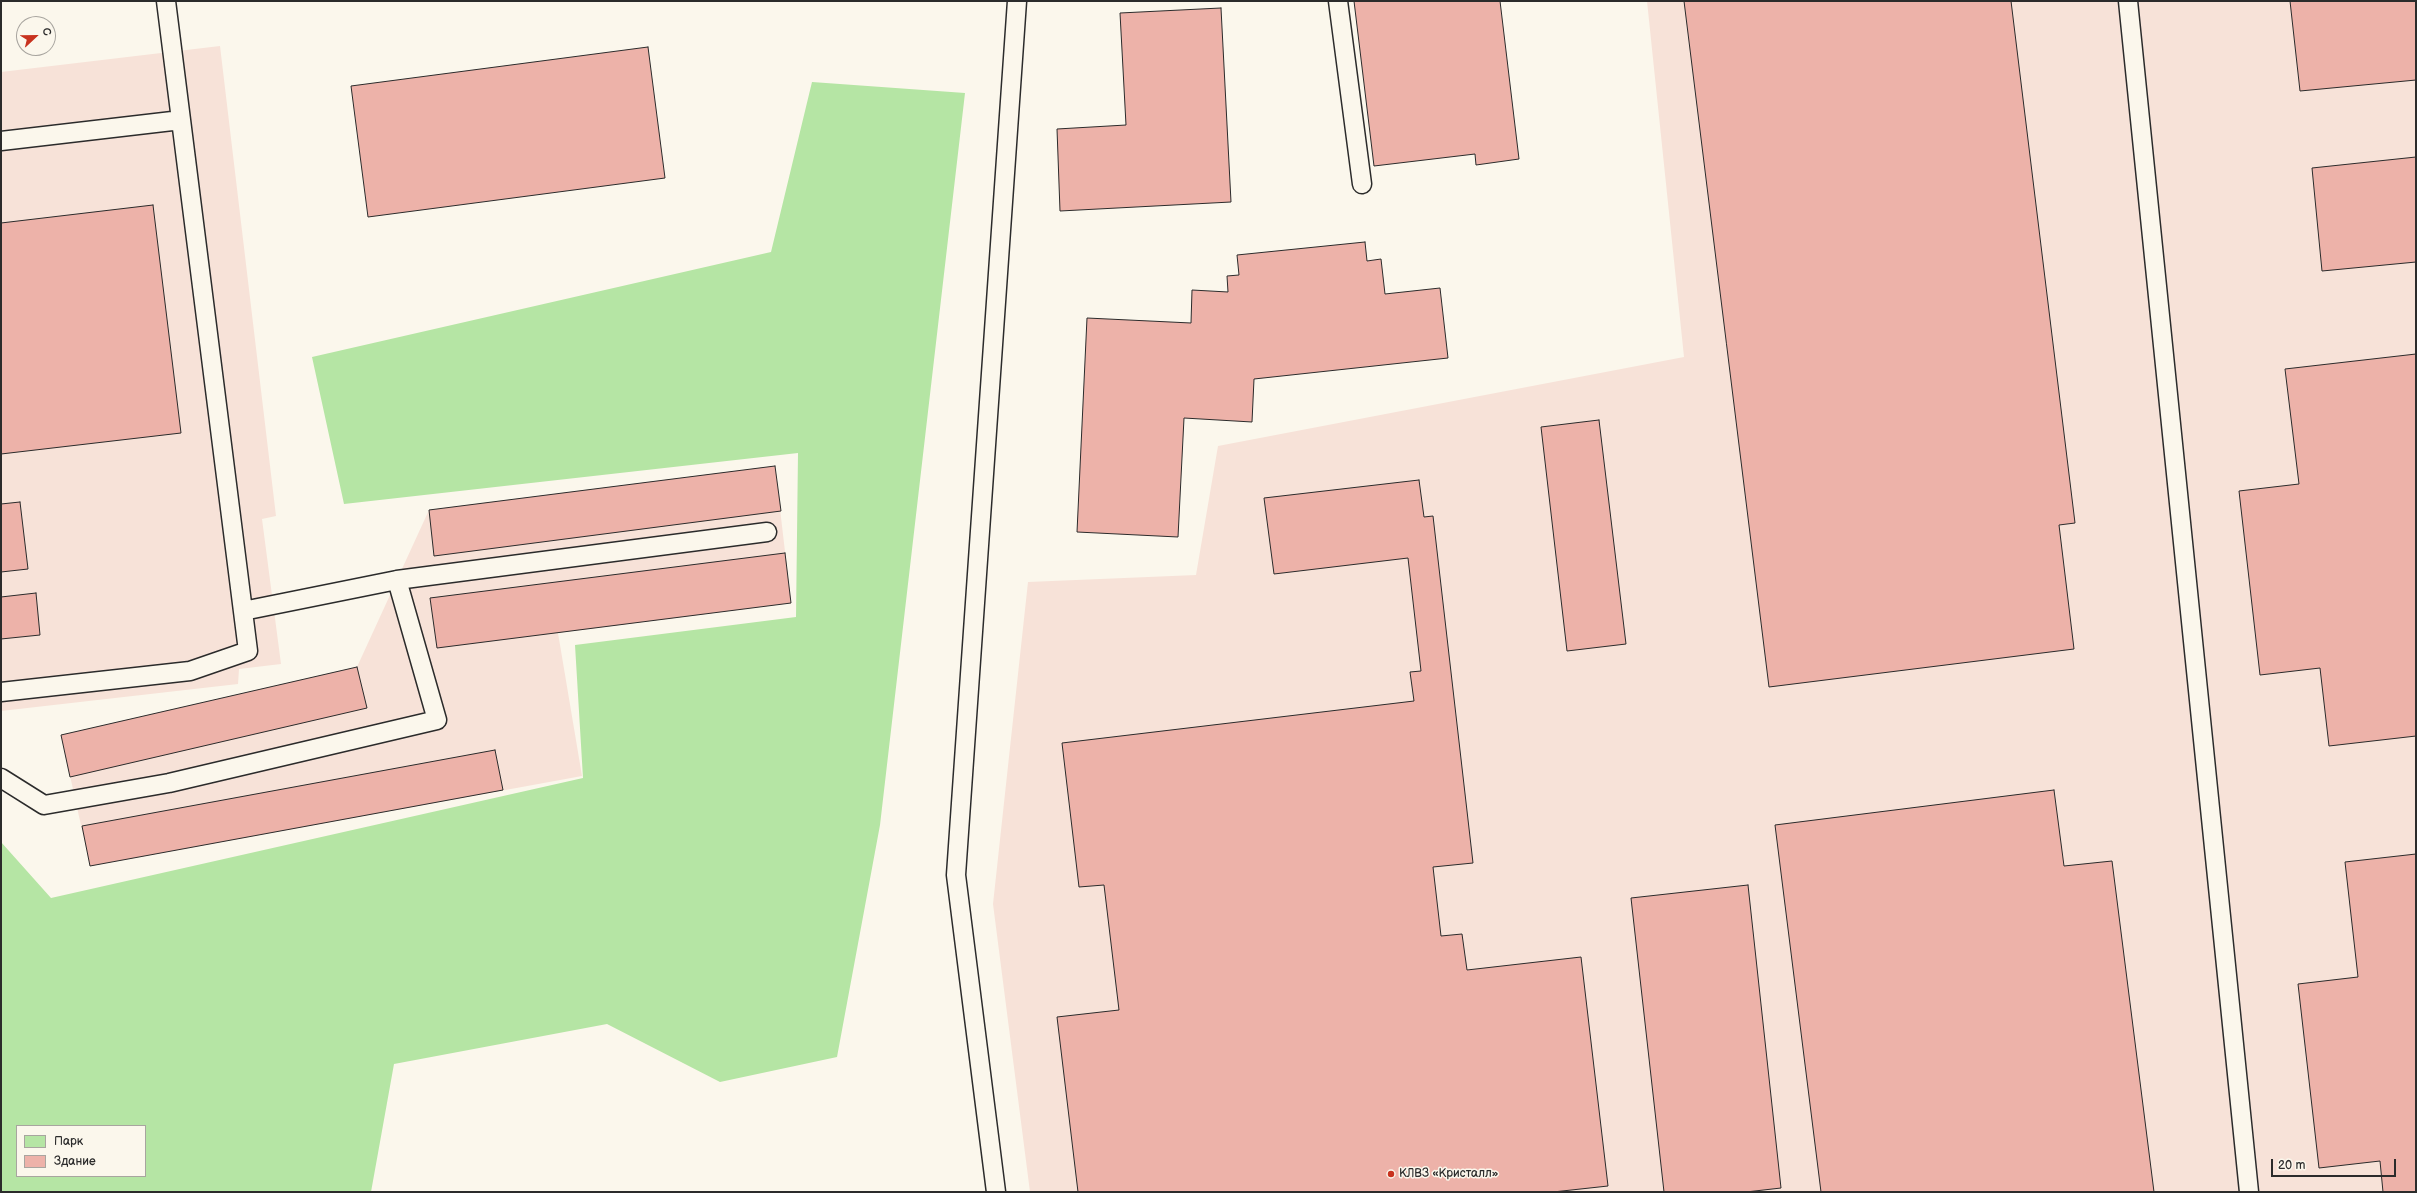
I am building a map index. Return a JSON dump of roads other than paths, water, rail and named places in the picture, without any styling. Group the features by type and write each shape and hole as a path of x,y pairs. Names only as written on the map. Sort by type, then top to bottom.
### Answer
{"lane":[{"path":"1,692 190,671 248,651 166,1"},
{"path":"996,1192 956,875 1017,1"},
{"path":"1338,1 1362,184"},
{"path":"2128,1 2249,1192"},
{"path":"1,141 181,120"},
{"path":"243,611 397,580 768,532"},
{"path":"1,778 44,805 169,783 437,720 397,580"}],"place":[{"name":"КЛВЗ «Кристалл»","path":"1391,1174"}]}
